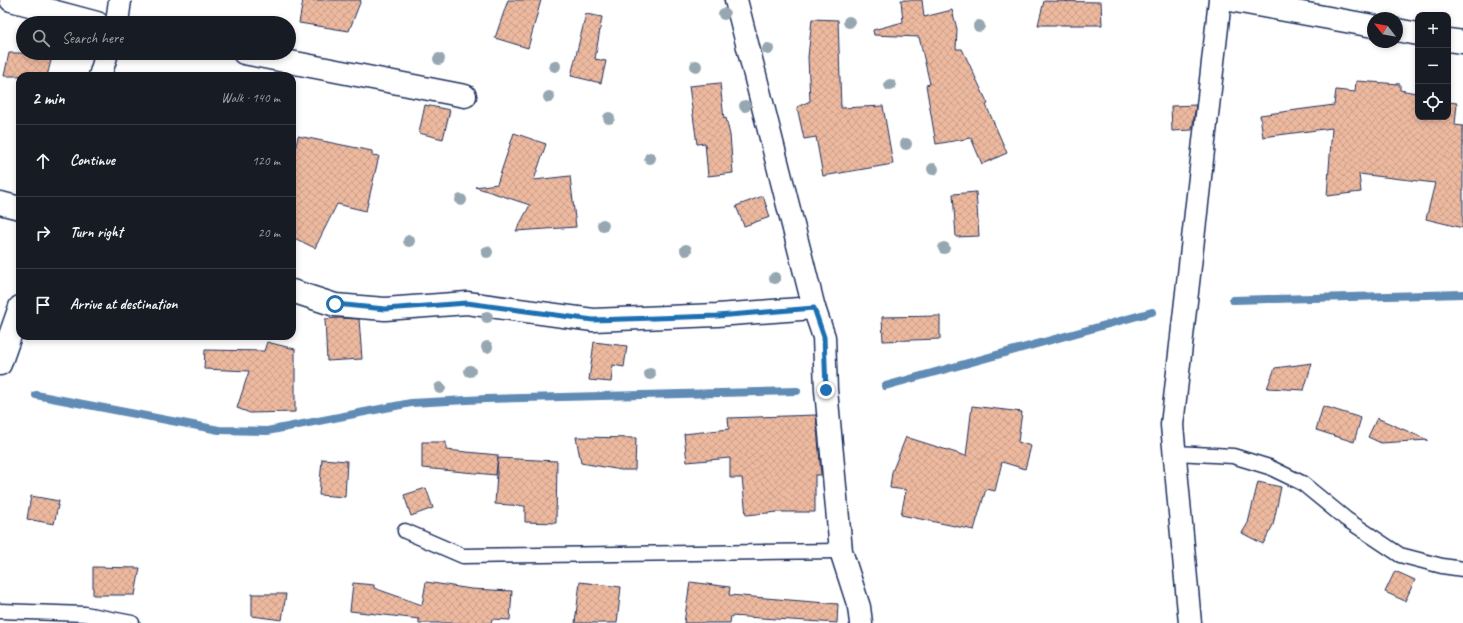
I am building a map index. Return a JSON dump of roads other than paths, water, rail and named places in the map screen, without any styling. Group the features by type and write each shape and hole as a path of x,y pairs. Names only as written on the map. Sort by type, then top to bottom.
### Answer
{"street":[{"path":"11,0 71,16"},
{"path":"118,16 120,0"},
{"path":"736,0 814,308 824,337 826,390 841,551 859,608 861,623"},
{"path":"1190,623 1172,425 1220,0"},
{"path":"1230,0 1367,25"},
{"path":"1403,31 1415,33"},
{"path":"1451,40 1463,42"},
{"path":"101,72 105,60"},
{"path":"280,60 465,96"},
{"path":"0,203 16,207"},
{"path":"296,292 335,304 385,309 467,303 593,320 717,316 814,308"},
{"path":"0,364 16,318"}],"lane":[{"path":"1175,453 1233,456 1268,467 1302,483 1346,519 1400,555 1442,566 1463,569"},
{"path":"405,531 463,556 841,551"},
{"path":"0,611 85,614 132,623"}],"waterway":[{"path":"1233,300 1463,294"},
{"path":"885,386 1152,312"},
{"path":"36,395 219,430 267,431 411,403 486,399 797,391"}]}
